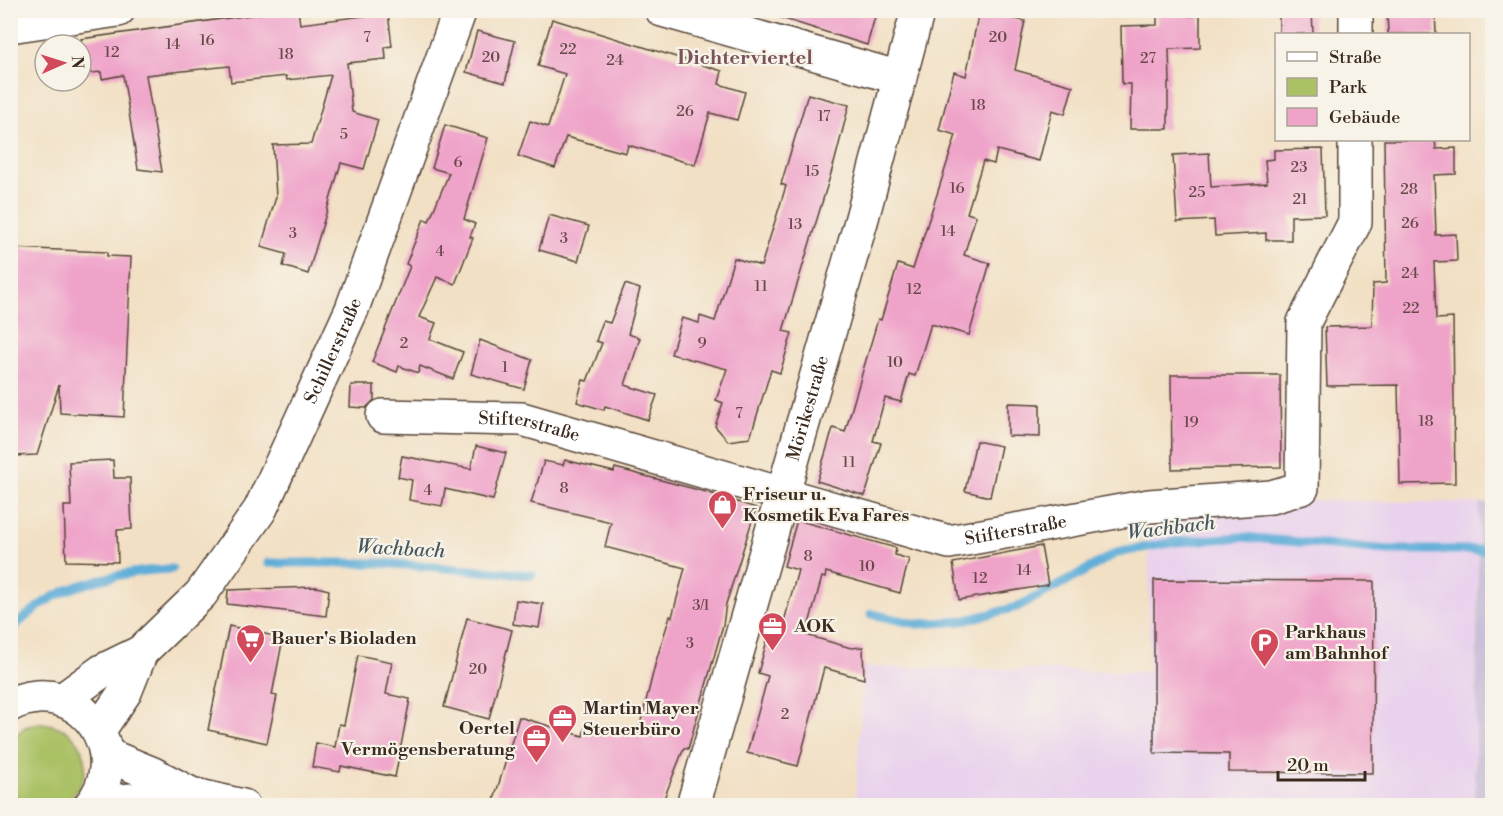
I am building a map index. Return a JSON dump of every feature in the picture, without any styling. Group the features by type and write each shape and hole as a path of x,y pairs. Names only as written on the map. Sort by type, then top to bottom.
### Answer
{"street":[{"path":"10,26 118,10"},
{"name":"Schillerstraße","path":"62,700 102,671 141,652 201,594 260,510 352,309 460,10"},
{"path":"662,10 900,78"},
{"name":"Mörikestraße","path":"693,806 783,496 918,10"},
{"path":"1356,10 1356,33"},
{"name":"Stifterstraße","path":"383,416 522,419 949,542 1149,506 1271,497 1302,488 1304,322 1355,222 1355,141"},
{"name":"Schillerstraße","path":"103,742 141,652"},
{"path":"12,703 46,696 77,706 90,717 103,742 107,772 102,789 91,805"},
{"path":"103,742 153,774 191,794 243,806"},
{"path":"91,805 191,794"}],"shaded area":[{"path":"1306,500 1479,503 1475,805 855,806 864,667 1149,672 1149,513"},
{"path":"1479,503 1492,503 1492,806 1475,805"}],"green space":[{"path":"39,723 60,728 74,738 83,751 85,766 82,781 74,794 61,803 43,806 25,803 11,791 11,739 25,727"}],"building":[{"path":"285,10 298,10 300,24 388,13 392,46 385,47 386,59 347,63 352,112 378,120 364,169 341,163 308,274 283,266 286,254 261,247 276,197 273,145 311,144 331,75 287,80 286,76 231,82 229,66 146,75 162,172 138,169 123,75 102,79 101,72 93,73 93,37"},
{"path":"776,10 877,10 867,45 775,16"},
{"path":"1157,10 1189,10 1189,16 1200,15 1200,48 1169,49 1168,129 1130,129 1131,84 1122,84 1121,26 1157,25"},
{"path":"1279,10 1312,10 1313,33 1279,33"},
{"path":"1387,10 1435,10 1436,33 1388,33"},
{"path":"979,11 1025,21 1015,70 1073,86 1065,114 1052,110 1039,161 997,150 994,164 983,161 967,213 976,216 964,255 990,263 969,335 931,324 915,376 909,374 901,402 885,398 873,441 881,443 865,496 817,481 833,428 845,432 878,319 881,320 898,264 913,269 956,135 939,130 954,72 966,76"},
{"path":"552,19 722,71 719,84 745,92 737,120 710,113 695,165 628,145 626,153 566,137 555,168 518,156 530,121 548,127 565,74 538,66"},
{"path":"477,31 515,41 505,83 466,72"},
{"path":"808,94 849,105 835,160 783,331 792,333 780,373 771,370 750,438 728,441 715,426 723,403 716,400 727,369 671,354 682,318 699,323 700,316 715,321 734,258 761,266 786,186 781,184"},
{"path":"445,125 488,138 464,219 475,224 470,237 473,238 455,284 437,277 419,317 436,323 430,339 463,352 453,379 420,366 418,373 399,366 397,372 372,362 410,266 406,264 424,219 429,221 449,173 432,168"},
{"path":"1384,141 1435,141 1436,149 1456,148 1456,174 1434,175 1436,235 1456,234 1457,261 1434,262 1436,319 1453,318 1455,483 1400,484 1398,385 1327,386 1325,327 1372,326 1373,284 1386,283"},
{"path":"1323,149 1325,215 1291,216 1291,240 1266,240 1266,233 1215,236 1214,220 1177,222 1173,155 1209,153 1211,187 1267,183 1265,160 1274,159 1274,150"},
{"path":"549,215 589,226 578,261 539,250"},
{"path":"10,248 107,252 107,256 131,257 124,417 60,413 59,385 37,455 13,456 10,418"},
{"path":"625,284 640,289 628,334 640,338 625,385 657,395 648,420 605,406 604,410 577,402 583,380 587,381 602,343 596,341 603,321 610,323"},
{"path":"480,340 532,360 524,389 471,374"},
{"path":"1171,375 1280,375 1281,467 1172,469"},
{"path":"351,385 374,385 374,400 366,408 350,407"},
{"path":"1008,403 1040,404 1040,437 1008,436"},
{"path":"976,441 1001,446 990,497 965,491"},
{"path":"476,446 506,453 493,500 445,489 442,506 409,500 412,480 398,477 402,456 471,469"},
{"path":"113,460 114,478 130,478 132,529 117,530 118,562 66,561 64,506 71,506 69,462"},
{"path":"565,460 614,472 615,468 756,508 726,604 723,625 688,749 684,748 661,806 511,806 494,800 519,717 583,736 586,724 637,737 656,661 670,616 672,617 685,568 605,547 611,522 531,503 544,461 563,465"},
{"path":"797,520 896,548 895,555 909,559 900,593 826,572 825,578 822,577 806,635 851,648 863,647 864,679 824,668 798,766 747,753 768,676 758,673 771,626 782,629 798,570 784,566"},
{"path":"1041,546 1048,585 959,600 953,563"},
{"name":"Parkhaus am Bahnhof","path":"1154,580 1374,581 1373,773 1229,772 1229,754 1154,753"},
{"path":"317,587 329,590 326,616 227,604 228,590"},
{"path":"516,600 543,604 539,628 513,624"},
{"path":"467,618 512,630 489,719 444,707"},
{"name":"Bauer's Bioladen","path":"229,626 283,638 272,695 277,696 267,743 208,730"},
{"path":"358,655 392,662 386,694 410,699 395,777 341,766 340,772 312,767 316,743 335,747 339,724 344,725"}],"waterway":[{"name":"Wachbach","path":"871,614 917,624 962,621 1017,607 1116,553 1174,542 1243,537 1388,550 1492,550"},
{"name":"Wachbach","path":"268,563 382,563 532,575"},
{"name":"Wachbach","path":"10,630 43,603 67,590 112,577 143,571 172,569"}],"place":[{"name":"Friseur u. Kosmetik Eva Fares","path":"722,530"},
{"name":"AOK","path":"773,652"},
{"name":"Bauer's Bioladen","path":"250,664"},
{"name":"Parkhaus am Bahnhof","path":"1264,668"},
{"name":"Martin Mayer Steuerbüro","path":"562,744"},
{"name":"Oertel Vermögensberatung","path":"536,764"}],"district":[{"name":"Dichterviertel","path":"745,57"}]}
